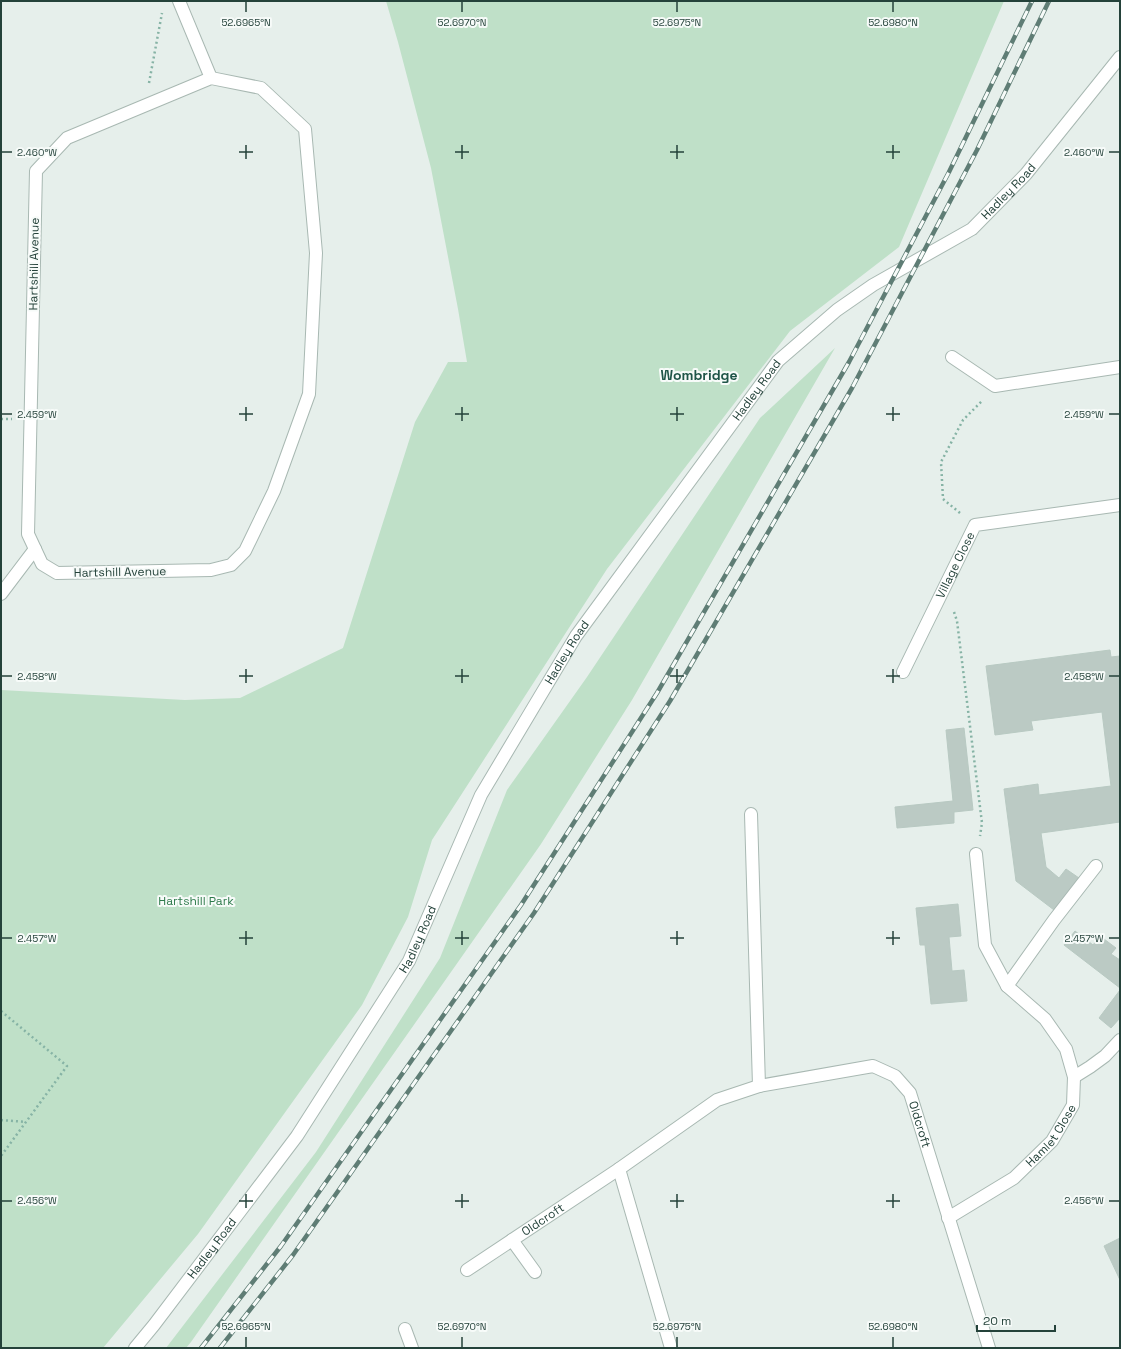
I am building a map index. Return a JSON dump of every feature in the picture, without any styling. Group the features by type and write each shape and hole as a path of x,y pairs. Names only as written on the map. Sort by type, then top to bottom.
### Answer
{"street":[{"path":"179,1 211,78"},
{"name":"Hadley Road","path":"135,1348 297,1136 409,960 481,795 576,636 778,361 837,310 873,285 972,229 1026,174 1120,57"},
{"name":"Hartshill Avenue","path":"211,78 261,88 305,129 316,253 309,394 274,491 245,551 231,565 211,570 57,573 42,564 28,534 36,171 67,138 144,106 211,78"},
{"path":"952,357 995,386 1120,367"},
{"name":"Village Close","path":"903,672 975,524 1120,504"},
{"path":"1,594 35,549"},
{"path":"751,814 759,1086"},
{"name":"Hamlet Close","path":"948,1218 1014,1178 1052,1141 1073,1105 1074,1077 1066,1049 1046,1019 1007,986 986,944 976,854"},
{"path":"1007,986 1054,920 1096,866"},
{"path":"1074,1077 1090,1068 1106,1056 1120,1040"},
{"name":"Oldcroft","path":"467,1270 619,1169 717,1100 759,1086 873,1066 895,1076 910,1093 989,1348"},
{"path":"619,1169 671,1348"},
{"path":"512,1240 535,1272"},
{"path":"405,1329 412,1348"}],"path":[{"path":"144,106 163,8"},
{"path":"975,524 943,499 941,462 964,420 995,386"},
{"path":"946,584 957,621 982,823 976,854"},
{"path":"1,1011 67,1066 1,1156"},
{"path":"1,1120 26,1122"}],"green space":[{"name":"Hartshill Park","path":"386,1 1004,1 899,247 790,331 607,569 432,840 408,917 362,1005 198,1234 103,1348 1,1348 1,690 185,700 240,698 343,648 415,422 448,362 467,362 431,168"},
{"path":"835,348 632,700 541,844 191,1342 186,1348 166,1348 316,1152 440,958 507,790 587,677 760,418"}],"building":[{"path":"1110,650 1111,657 1120,656 1120,822 1041,833 1046,867 1059,878 1066,869 1079,878 1054,910 1016,881 1004,789 1038,784 1039,795 1111,786 1102,712 1031,721 1033,730 995,735 986,666"},
{"path":"964,728 973,810 954,812 954,823 897,828 895,807 953,801 946,730"},
{"path":"958,904 961,936 949,937 952,971 964,970 967,1001 931,1004 925,945 920,945 916,908"},
{"path":"1075,931 1093,945 1100,936 1116,948 1111,954 1120,960 1120,988 1064,945"},
{"path":"1120,990 1120,1018 1111,1028 1099,1018"},
{"path":"1120,1238 1120,1280 1104,1246"}],"railway":[{"path":"201,1348 281,1246 521,905 657,693 849,362 949,172 1032,1"},
{"path":"220,1348 293,1255 534,913 670,701 852,388 977,150 1049,1"}],"district":[{"name":"Wombridge","path":"699,375"}]}
